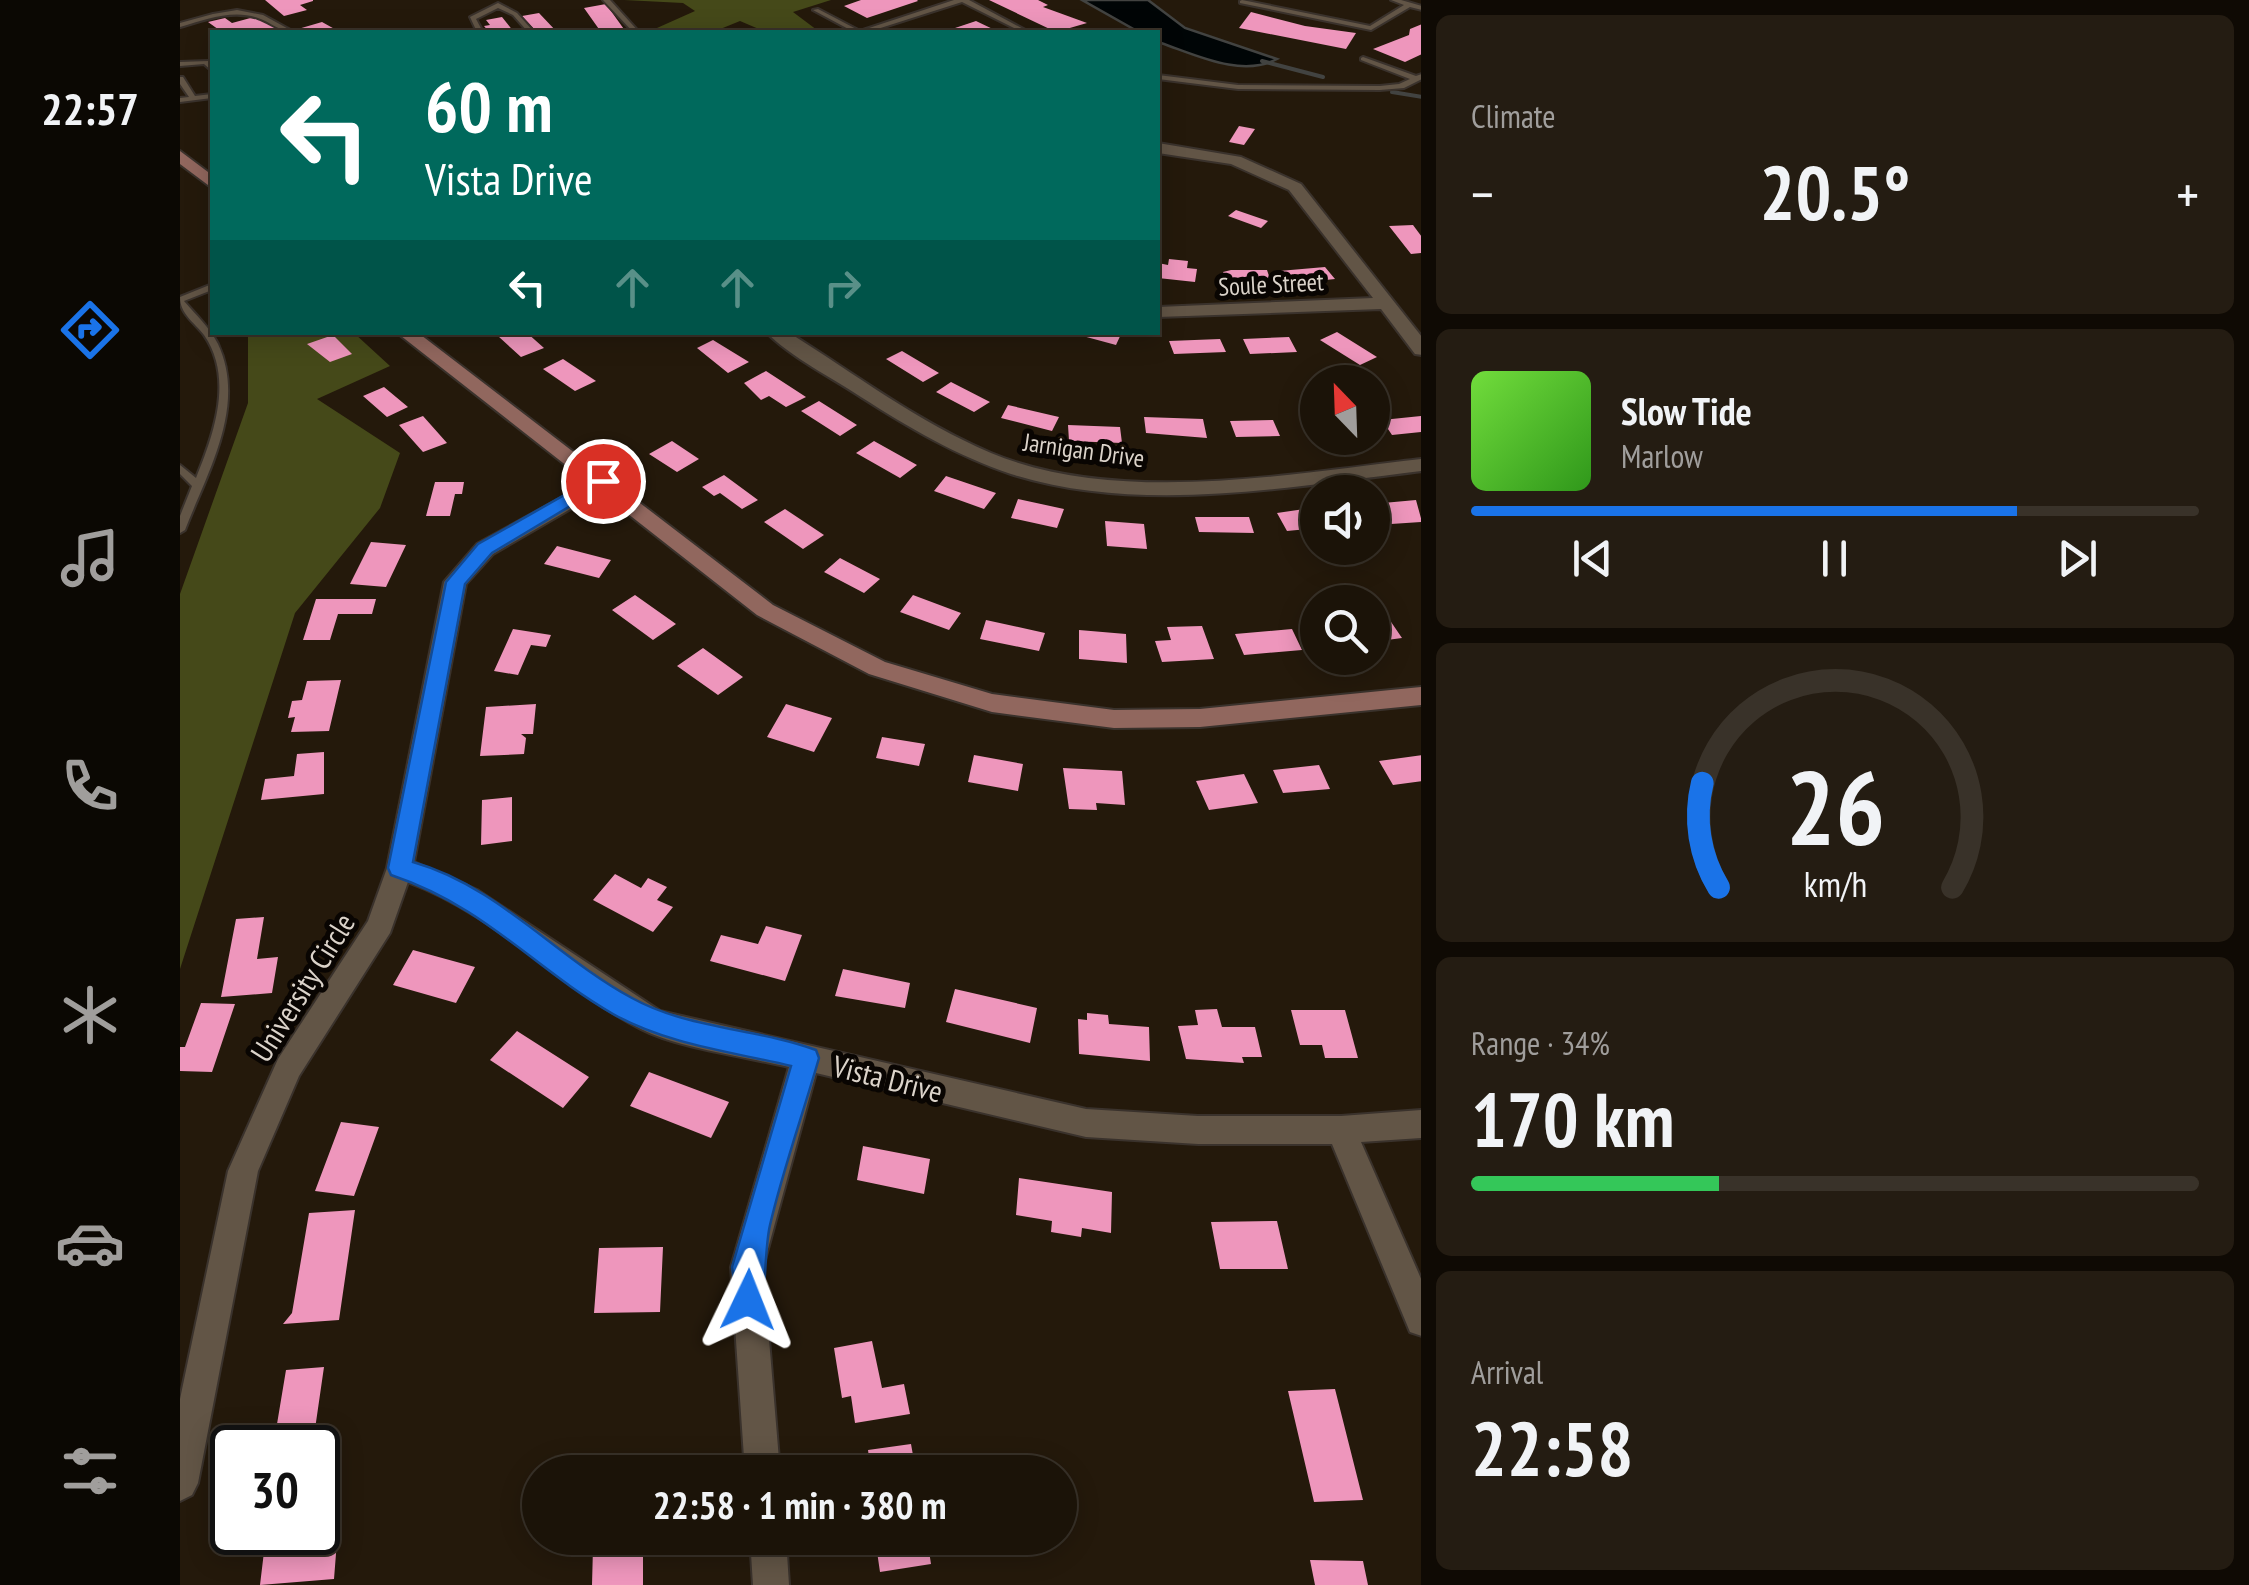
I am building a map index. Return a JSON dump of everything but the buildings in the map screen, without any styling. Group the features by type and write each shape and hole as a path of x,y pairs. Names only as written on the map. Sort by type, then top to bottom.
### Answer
{"main road":[{"path":"180,156 210,180"},
{"path":"409,335 603,481 735,588 807,636 876,668 969,698 1068,714 1167,720 1421,696"}],"street":[{"path":"1160,148 1235,160 1295,187 1421,349"},
{"name":"Soule Street","path":"1160,312 1387,303"},
{"name":"Jarnigan Drive","path":"780,335 913,419 972,451 1020,470 1062,478 1188,485 1421,465"},
{"name":"University Circle","path":"180,1483 243,1171 288,1068 380,925 400,868 456,582 485,549 603,481"},
{"name":"Vista Drive","path":"400,868 434,878 472,898 620,1005 654,1022 1086,1123 1198,1130 1342,1130 1421,1124"},
{"path":"761,1455 747,1267 806,1058"},
{"path":"1342,1130 1421,1318"},
{"path":"769,1555 771,1585"}],"lane":[{"path":"606,0 634,30"},
{"path":"868,30 962,0 1022,30"},
{"path":"1244,0 1371,28 1410,4"},
{"path":"1394,0 1421,8"},
{"path":"479,30 472,18 497,2 516,14 529,30"},
{"path":"180,26 239,4 288,30"},
{"path":"816,10 856,30"},
{"path":"892,24 905,30"},
{"path":"1362,59 1419,78"},
{"path":"180,64 206,62 210,67"},
{"path":"1160,77 1238,86 1364,88 1400,86 1419,78"},
{"path":"180,79 194,99"},
{"path":"180,100 210,96"},
{"path":"180,530 224,418 224,385 214,345 180,301 210,288"},
{"path":"180,468 196,484"}],"green space":[{"path":"624,0 831,0 793,12 817,30 761,30 740,21 718,30 652,30 695,11 683,3"},
{"path":"248,335 356,335 390,366 317,399 400,453 380,508 295,613 180,969 180,594 248,403"}],"shaded area":[{"path":"1082,0 1148,0 1185,28 1277,59 1249,66 1234,65 1161,43 1160,30 1135,30"}],"waterway":[{"path":"1262,61 1323,77"},
{"path":"1392,92 1421,97"}],"route":[{"path":"603,481 485,549 456,582 400,868 434,878 472,898 620,1005 654,1022 806,1058 756,1224 747,1267 748,1300"}]}
